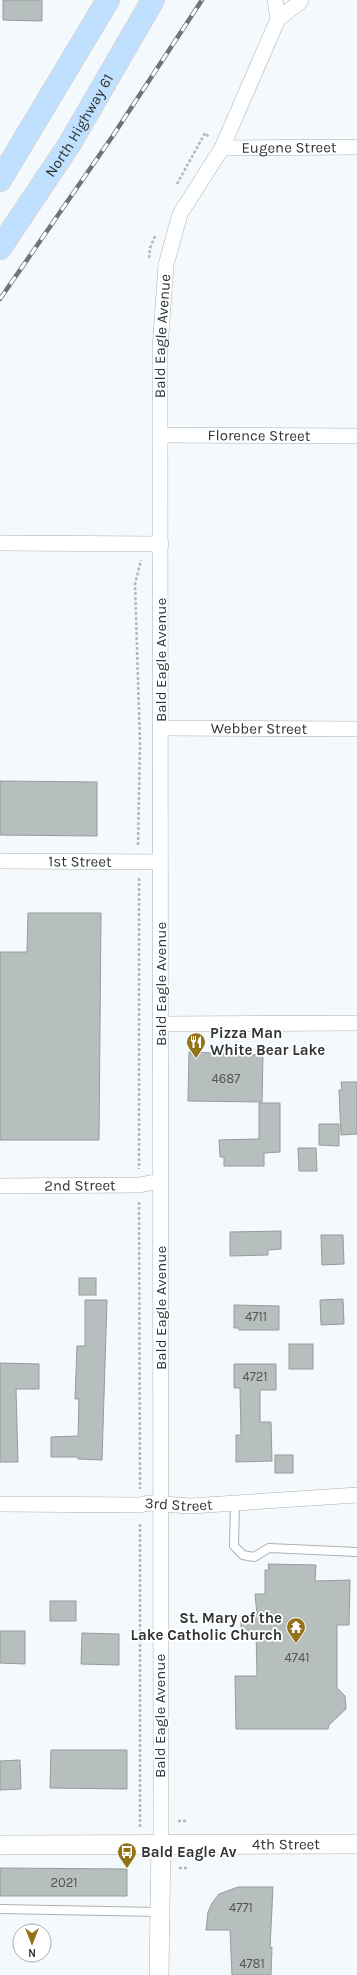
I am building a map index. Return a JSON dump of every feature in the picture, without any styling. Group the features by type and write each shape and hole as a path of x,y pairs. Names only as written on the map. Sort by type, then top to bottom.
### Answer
{"main road":[{"path":"0,180 108,0"},
{"name":"North Highway 61","path":"0,248 69,145 153,0"}],"street":[{"path":"275,0 278,18 299,4 301,0"},
{"name":"Bald Eagle Avenue","path":"159,1975 162,1504 160,1181 160,349 166,264 180,214 222,148 278,18"},
{"name":"Eugene Street","path":"222,148 357,147"},
{"name":"Florence Street","path":"161,435 357,436"},
{"path":"0,543 161,544"},
{"name":"Webber Street","path":"161,728 357,729"},
{"name":"1st Street","path":"0,861 160,862"},
{"path":"161,1024 357,1023"},
{"name":"2nd Street","path":"0,1186 139,1185 160,1181"},
{"name":"3rd Street","path":"0,1504 162,1504 190,1506 357,1495"},
{"name":"4th Street","path":"0,1845 357,1844"}],"lane":[{"path":"235,1503 234,1546 243,1555 254,1557 269,1548 357,1552"},
{"path":"0,1909 159,1912"}],"building":[{"path":"3,0 42,0 42,21 3,20"},
{"path":"0,781 97,782 97,836 0,835"},
{"path":"28,913 101,913 99,1140 0,1140 0,952 27,952"},
{"path":"189,1052 263,1055 262,1102 188,1101"},
{"path":"341,1082 357,1082 357,1134 341,1135 339,1090 342,1090"},
{"path":"259,1103 280,1103 280,1152 264,1153 264,1166 224,1166 224,1157 220,1157 219,1140 259,1139"},
{"path":"319,1124 339,1124 339,1146 319,1145"},
{"path":"298,1148 316,1148 317,1171 299,1171"},
{"path":"281,1231 281,1249 268,1250 268,1255 230,1256 230,1232"},
{"path":"321,1235 343,1235 344,1264 322,1265"},
{"path":"79,1278 96,1278 96,1295 79,1295"},
{"path":"343,1299 344,1324 321,1325 320,1300"},
{"path":"85,1300 107,1300 102,1460 78,1459 78,1457 51,1457 51,1437 78,1436 79,1399 75,1399 77,1346 85,1346"},
{"path":"234,1305 279,1306 279,1330 239,1330 239,1328 234,1328"},
{"path":"289,1344 313,1344 313,1369 289,1369"},
{"path":"0,1363 39,1364 39,1389 16,1389 18,1462 0,1462"},
{"path":"234,1364 276,1364 276,1390 260,1390 260,1422 271,1422 272,1461 236,1462 236,1435 241,1435 240,1388 234,1388"},
{"path":"275,1455 293,1455 293,1473 275,1473"},
{"path":"268,1564 316,1565 315,1581 350,1580 349,1625 337,1625 337,1688 345,1696 346,1709 329,1725 328,1729 236,1729 235,1676 257,1676 256,1632 241,1632 241,1616 257,1615 255,1594 265,1594 265,1570 269,1570"},
{"path":"50,1601 76,1601 76,1621 50,1621"},
{"path":"0,1631 25,1631 25,1664 0,1663"},
{"path":"82,1633 119,1634 119,1665 81,1664"},
{"path":"51,1750 127,1750 127,1789 50,1788"},
{"path":"20,1760 21,1789 0,1790 0,1761"},
{"path":"0,1868 127,1869 127,1896 0,1896"},
{"path":"238,1887 273,1887 270,1948 272,1947 271,1975 232,1975 230,1930 206,1930 208,1912 212,1903 219,1894"}],"railway":[{"path":"0,299 112,137 202,0"}],"place":[{"name":"Pizza Man White Bear Lake","path":"196,1059"},
{"name":"St. Mary of the Lake Catholic Church","path":"296,1644"},
{"name":"Bald Eagle Av","path":"127,1869"}]}
